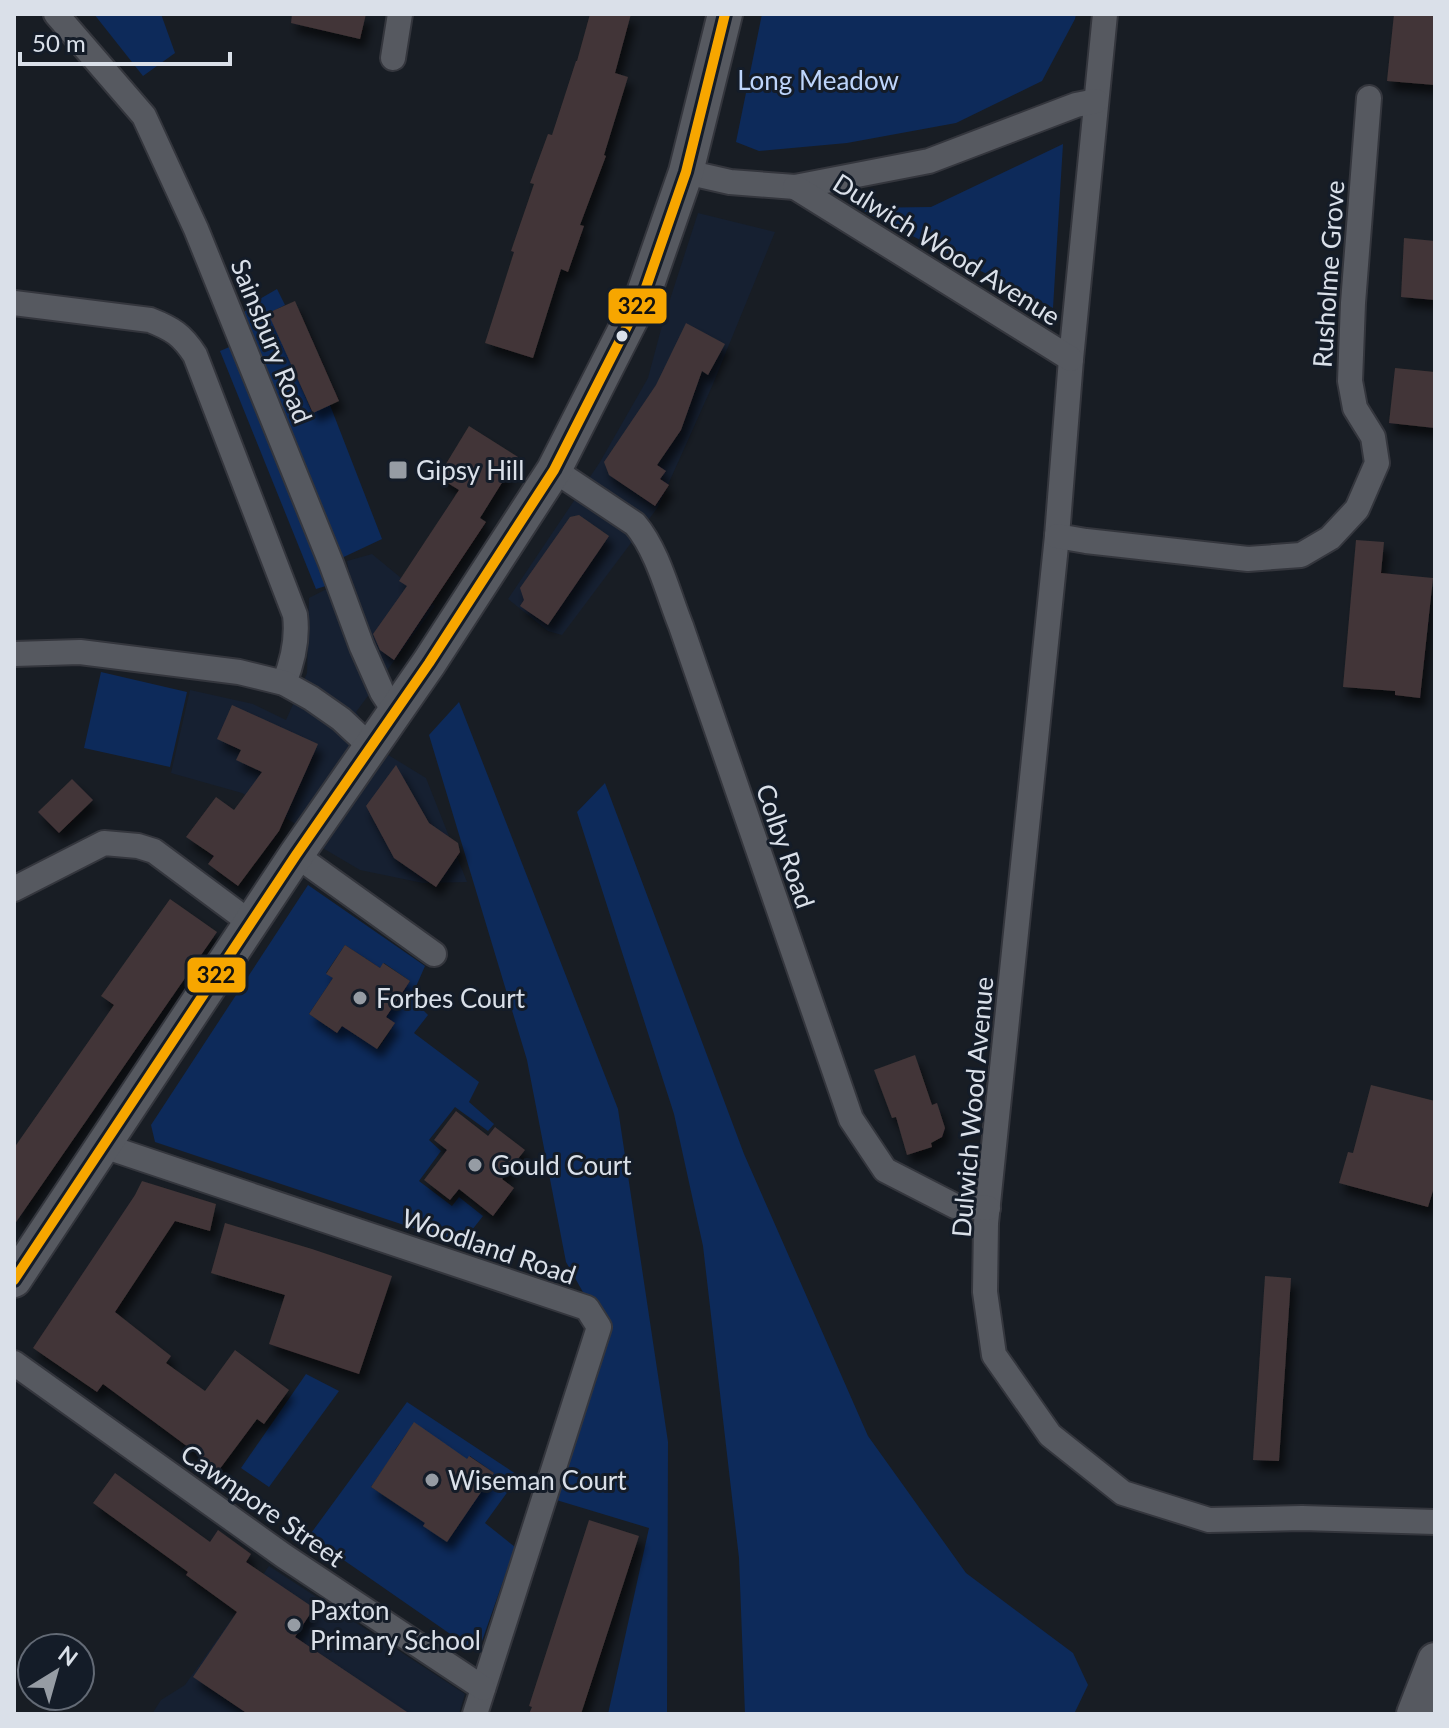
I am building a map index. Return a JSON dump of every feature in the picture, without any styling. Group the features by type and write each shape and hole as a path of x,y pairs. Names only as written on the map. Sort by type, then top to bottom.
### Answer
{"street":[{"name":"Sainsbury Road","path":"56,14 144,116 196,229 362,647 382,692 395,712"},
{"path":"393,58 400,14"},
{"path":"14,1280 296,855 429,663 554,470 644,293 686,172 725,14"},
{"name":"Dulwich Wood Avenue","path":"1105,14 1057,536 988,1208 985,1292 994,1355 1050,1435 1123,1493 1209,1520 1302,1518 1435,1522"},
{"name":"Rusholme Grove","path":"1057,536 1248,559 1301,555 1330,538 1357,509 1377,463 1373,437 1355,408 1350,381 1369,98"},
{"name":"Dulwich Wood Avenue","path":"686,172 730,182 795,187 929,161 1076,105 1096,101"},
{"name":"Dulwich Wood Avenue","path":"795,187 1071,359"},
{"path":"14,303 150,320 169,327 184,339 195,355 295,615 297,633 284,683"},
{"name":"Colby Road","path":"554,470 635,524 651,549 681,626 851,1119 885,1170 955,1206 988,1208"},
{"path":"14,654 80,652 239,672 284,683 341,719 372,748"},
{"path":"14,889 104,843 138,846 154,851 252,924"},
{"path":"296,855 434,954"},
{"name":"Woodland Road","path":"104,1146 587,1308 599,1327 475,1714"},
{"name":"Cawnpore Street","path":"14,1363 284,1556 483,1688"},
{"path":"1414,1714 1435,1660"}],"shaded area":[{"path":"698,213 775,232 713,384 658,507 562,635 548,631 508,599 600,462 648,378"},
{"path":"372,554 435,606 356,712 385,753 426,778 467,882 423,883 360,870 321,847 308,831 242,793 171,773 190,690 253,704 286,720 307,673 309,598 350,577 347,561"},
{"name":"Paxton Primary School","path":"269,1566 465,1694 459,1714 152,1714 161,1700 185,1685"}],"green space":[{"path":"94,14 161,14 175,53 143,76"},
{"name":"Long Meadow","path":"762,14 1076,14 1042,81 956,123 847,143 759,151 736,142"},
{"path":"1063,144 1053,308 858,208 931,207"},
{"path":"277,289 285,305 269,313 312,412 330,405 382,539 331,563 234,321 258,300"},
{"path":"234,345 329,585 316,589 220,351"},
{"path":"101,672 187,692 170,767 84,748"},
{"path":"459,702 618,1109 668,1442 667,1714 608,1714 649,1528 553,1499 606,1333 566,1262 527,1060 429,735"},
{"path":"605,783 744,1154 868,1436 966,1573 1073,1653 1088,1685 1074,1714 745,1714 739,1558 703,1246 674,1114 577,812"},
{"path":"308,885 425,966 411,998 428,1015 414,1033 479,1082 469,1102 494,1124 488,1131 455,1107 429,1140 441,1151 419,1181 452,1206 459,1197 483,1216 461,1244 155,1142 151,1125","holes":["345,945 380,968 384,963 410,981 386,1017 395,1023 378,1049 342,1026 337,1033 309,1014 333,978 326,973"]},
{"path":"306,1374 339,1391 269,1487 241,1468"},
{"path":"407,1402 519,1476 485,1523 515,1547 482,1641 469,1647 309,1536","holes":["414,1423 465,1462 470,1456 494,1473 449,1506 464,1517 447,1542 407,1488 395,1503 371,1487 388,1462 412,1462 395,1450"]}],"building":[{"path":"292,14 366,14 360,39 291,23"},
{"path":"590,14 631,14 615,73 628,77 606,156 580,225 584,226 568,272 561,269 533,358 485,343 534,184 530,183 548,134 552,135"},
{"path":"1394,14 1435,14 1435,85 1387,81"},
{"path":"1404,238 1435,241 1435,300 1401,297"},
{"path":"295,301 339,401 313,413 268,313"},
{"path":"686,323 725,344 708,375 702,371 681,430 657,465 666,471 660,479 669,485 655,506 609,475 604,462 656,385"},
{"path":"1395,368 1435,372 1435,428 1389,423"},
{"path":"469,426 518,457 480,518 486,522 394,660 380,650 373,634 407,586 399,581 459,490 438,477"},
{"path":"579,515 609,536 548,625 520,606 524,600 520,588 570,517"},
{"path":"1356,540 1384,542 1381,573 1433,578 1420,698 1395,695 1395,691 1343,687"},
{"path":"232,705 318,744 279,831 238,886 208,864 214,856 186,837 216,797 234,810 262,772 236,760 241,750 217,739"},
{"path":"396,765 429,823 458,843 460,852 436,887 394,858 366,806"},
{"path":"72,779 93,800 59,833 38,812"},
{"path":"170,899 217,932 14,1225 14,1148 114,1005 101,996"},
{"name":"Forbes Court","path":"345,945 380,968 383,963 410,981 386,1017 395,1023 377,1049 342,1026 337,1033 309,1014 333,978 326,974"},
{"path":"915,1055 932,1105 937,1103 945,1128 942,1137 931,1143 932,1147 907,1155 896,1117 892,1118 874,1070"},
{"path":"1371,1085 1435,1101 1435,1184 1428,1207 1339,1183 1348,1152 1353,1153"},
{"name":"Gould Court","path":"456,1111 488,1136 495,1127 525,1150 502,1179 514,1188 493,1216 459,1189 450,1200 424,1180 447,1150 434,1140"},
{"path":"142,1181 216,1204 210,1231 175,1221 115,1312 171,1356 166,1363 205,1391 235,1350 289,1390 264,1424 257,1419 219,1470 103,1384 97,1392 33,1348"},
{"path":"225,1223 392,1276 359,1374 269,1344 285,1295 211,1273"},
{"path":"1265,1276 1291,1278 1279,1461 1253,1460"},
{"name":"Wiseman Court","path":"414,1422 467,1459 469,1456 494,1473 447,1542 423,1526 425,1523 371,1487"},
{"path":"115,1473 210,1542 218,1530 251,1554 246,1562 314,1608 295,1637 410,1714 248,1714 193,1677 237,1612 93,1503"},
{"path":"589,1520 639,1536 581,1714 529,1714 532,1707 529,1706"}],"transit line":[{"name":"322","path":"14,1280 296,855 429,663 554,470 644,293 686,172 725,14"}],"place":[{"name":"Gipsy Hill","path":"398,470"},
{"name":"Forbes Court","path":"360,998"},
{"name":"Gould Court","path":"475,1165"},
{"name":"Wiseman Court","path":"432,1480"},
{"name":"Paxton Primary School","path":"294,1625"}]}
